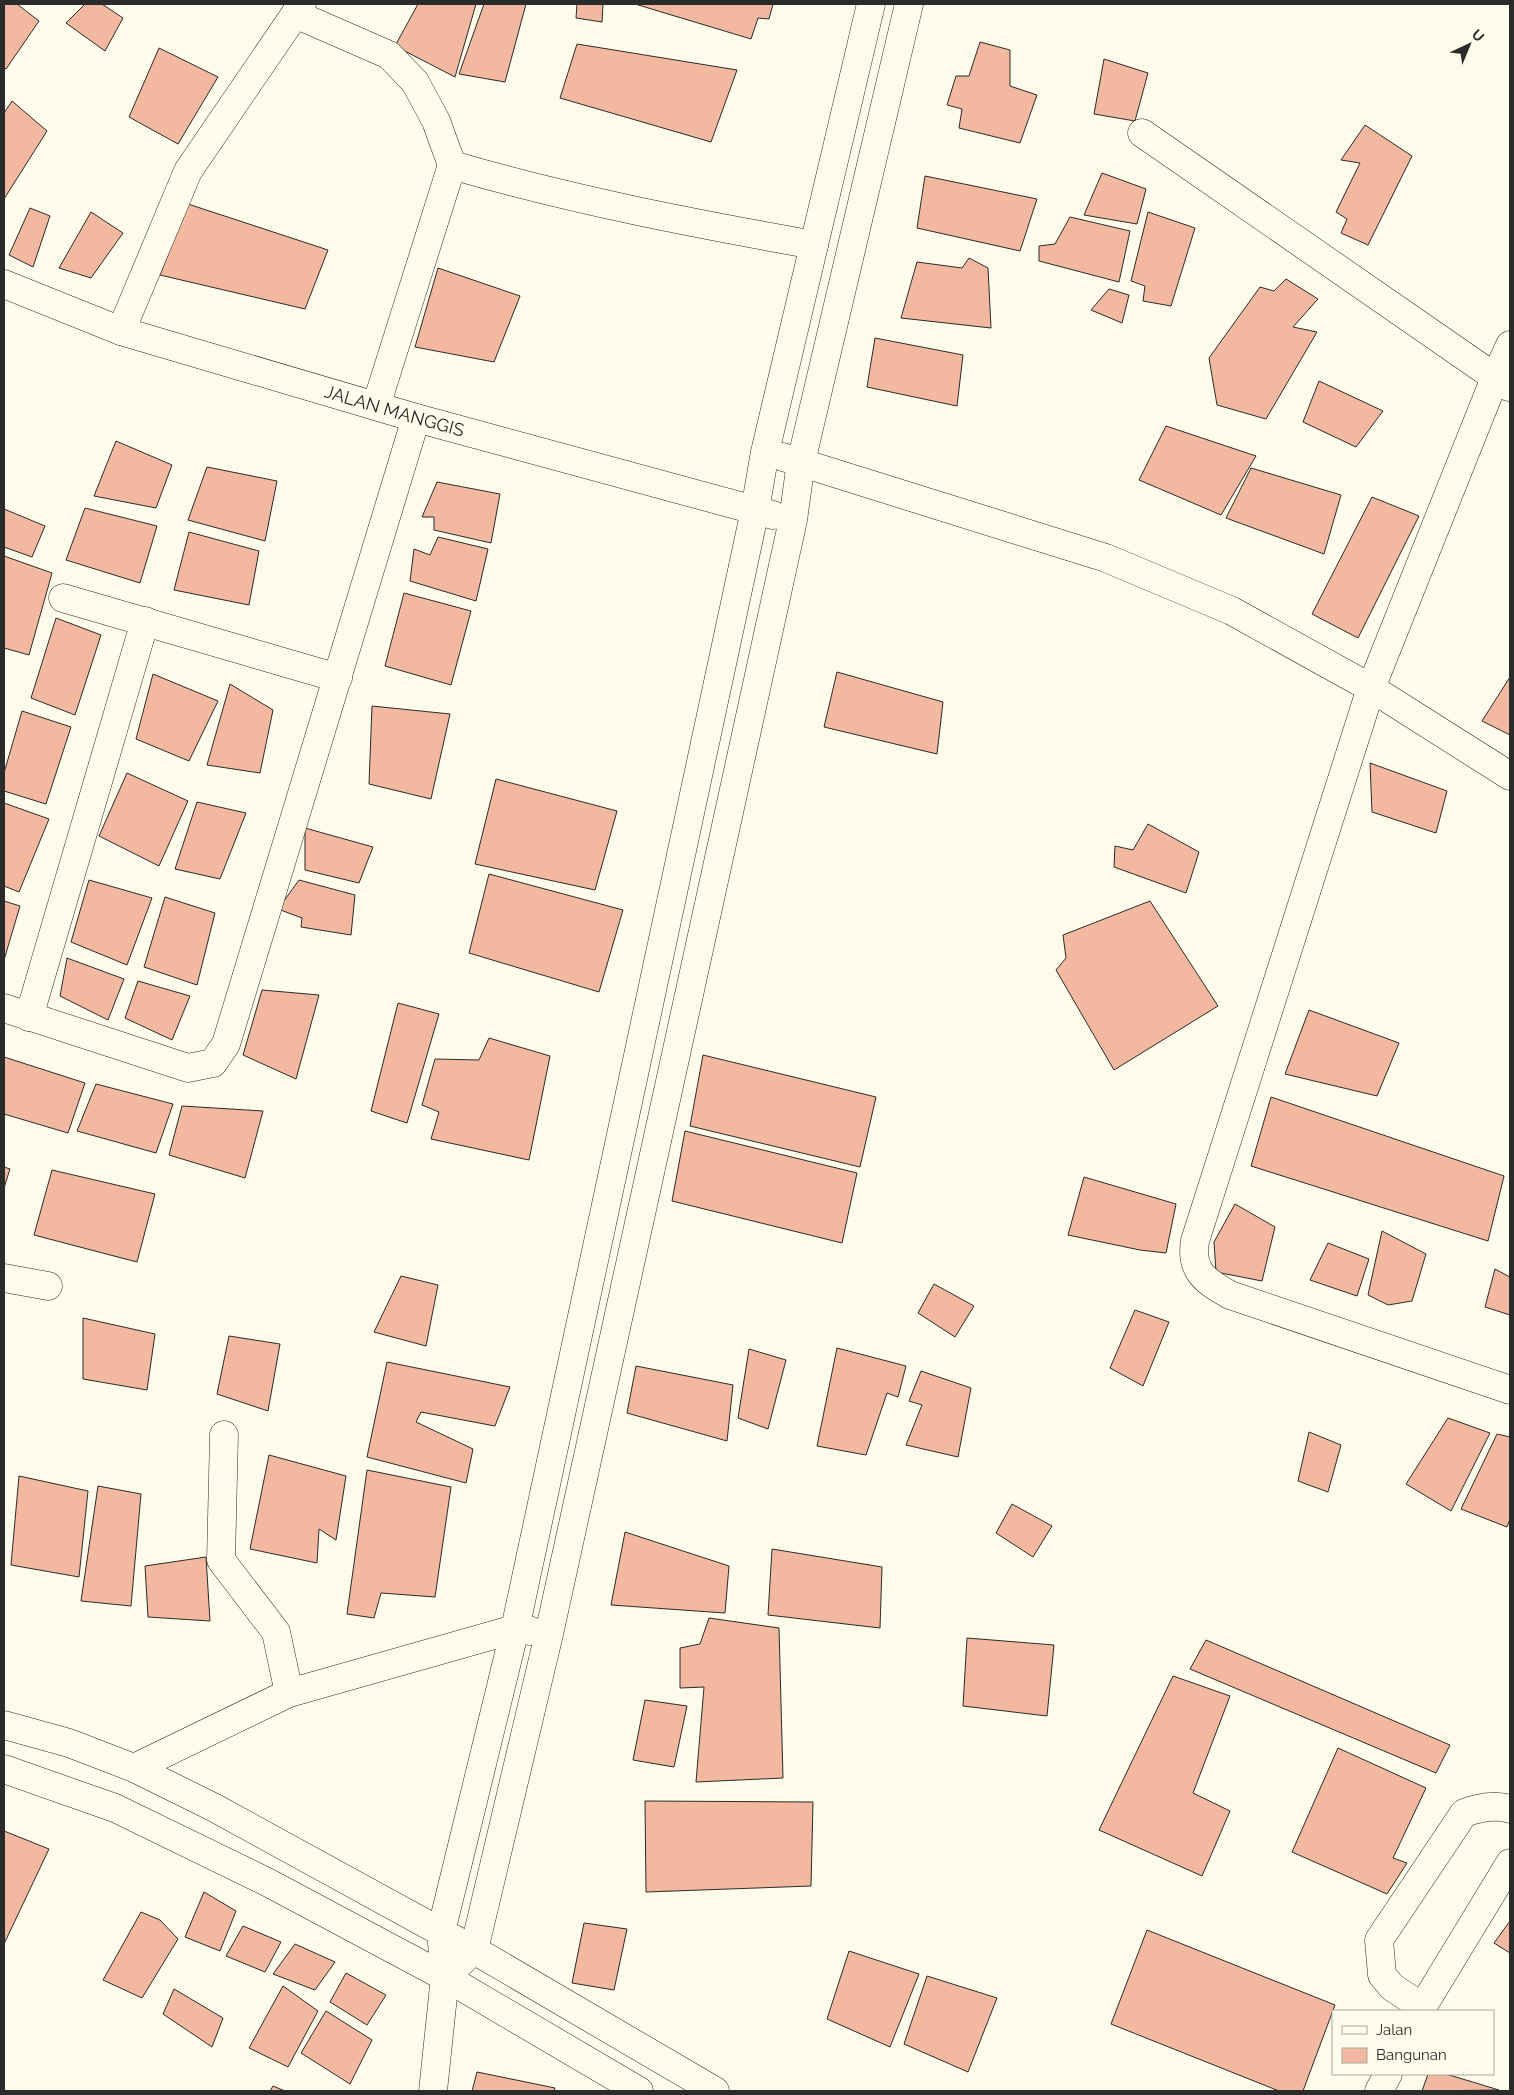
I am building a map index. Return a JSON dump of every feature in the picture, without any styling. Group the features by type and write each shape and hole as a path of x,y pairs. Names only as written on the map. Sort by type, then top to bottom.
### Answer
{"main road":[{"path":"433,2091 445,1978 441,1932 515,1629 755,510 765,452 871,4"},
{"path":"445,1978 474,1950 549,1634 793,520 801,462 909,4"},
{"path":"121,331 188,171 299,9 389,55 415,82 436,122 452,165 376,406"},
{"path":"1142,133 1503,383"},
{"path":"452,165 520,185 707,226 814,245"},
{"name":"JALAN MANGGIS","path":"5,289 121,331 416,418 793,520"},
{"path":"1510,346 1503,383 1371,688 1195,1241 1193,1255 1195,1266 1204,1277 1230,1295 1510,1390"},
{"path":"145,621 16,1012 188,1068 213,1063 226,1044 416,418"},
{"path":"765,452 1106,558 1232,611 1371,688 1510,776"},
{"path":"63,598 338,678"},
{"path":"4,1278 48,1286"},
{"path":"224,1435 221,1560 276,1632 289,1693"},
{"path":"134,1768 289,1693 515,1629 549,1634"},
{"path":"4,1725 68,1743 134,1768 213,1806 474,1950 715,2091"},
{"path":"4,1769 123,1812 267,1882 445,1978 639,2091"},
{"path":"1510,1809 1505,1807 1483,1807 1464,1813 1379,1940 1382,1975 1392,1987 1420,2009 1510,1863"},
{"path":"1379,2091 1387,2075"}],"building":[{"path":"4,4 17,4 39,21 6,69 4,67"},
{"path":"85,4 102,4 123,18 105,51 66,23"},
{"path":"418,4 476,4 455,77 395,46"},
{"path":"484,4 526,4 505,82 459,74"},
{"path":"577,4 603,4 602,22 576,18"},
{"path":"635,4 773,4 769,19 758,18 751,39"},
{"path":"980,42 1010,50 1010,86 1037,95 1020,143 959,128 962,109 947,105 956,76 969,76"},
{"path":"577,44 737,70 711,142 560,98"},
{"path":"159,48 218,77 178,144 129,117"},
{"path":"1104,59 1148,73 1135,121 1094,114"},
{"path":"12,101 47,131 4,199 4,113"},
{"path":"1365,125 1412,156 1368,245 1341,233 1347,219 1336,212 1360,163 1341,160"},
{"path":"1102,173 1146,189 1137,224 1084,215"},
{"path":"925,176 1037,199 1020,251 917,228"},
{"path":"188,204 328,250 305,309 160,275"},
{"path":"30,208 50,216 33,267 9,255"},
{"path":"91,212 123,233 91,278 59,268"},
{"path":"1148,212 1195,228 1171,306 1143,301 1145,286 1131,281"},
{"path":"1070,217 1130,231 1119,282 1039,261 1039,246 1055,244"},
{"path":"969,258 988,268 991,328 901,318 917,262 962,268"},
{"path":"438,268 520,296 494,362 415,347"},
{"path":"1286,279 1318,299 1293,327 1317,332 1266,419 1217,405 1209,358 1260,287 1274,291"},
{"path":"1109,289 1129,295 1122,323 1091,310"},
{"path":"875,338 963,355 957,406 867,387"},
{"path":"1319,381 1383,411 1356,447 1303,422"},
{"path":"1166,426 1256,456 1221,515 1139,480"},
{"path":"116,441 172,465 156,508 94,496"},
{"path":"207,467 277,481 265,541 188,520"},
{"path":"1251,468 1341,495 1324,554 1226,518"},
{"path":"437,482 500,494 491,543 434,530 434,517 422,517"},
{"path":"1372,497 1419,516 1358,638 1312,614"},
{"path":"85,508 157,526 140,583 66,560"},
{"path":"4,509 45,526 32,557 4,547"},
{"path":"189,532 259,551 249,605 174,590"},
{"path":"438,537 488,549 476,601 410,581 414,549 430,555"},
{"path":"4,556 52,573 29,655 4,648"},
{"path":"404,593 471,611 451,685 385,666"},
{"path":"56,618 101,635 75,715 31,698"},
{"path":"837,672 943,702 937,754 824,727"},
{"path":"153,674 218,701 189,761 136,739"},
{"path":"1510,677 1510,735 1482,721"},
{"path":"230,684 273,710 260,773 207,765"},
{"path":"372,706 450,714 431,799 369,784"},
{"path":"22,711 71,727 46,804 4,791 4,773"},
{"path":"1370,763 1447,791 1436,833 1372,812"},
{"path":"127,773 188,801 159,866 99,836"},
{"path":"496,779 617,811 595,890 475,864"},
{"path":"197,802 246,813 220,879 175,869"},
{"path":"4,803 49,819 19,892 4,886"},
{"path":"1148,824 1199,852 1186,893 1114,867 1115,846 1133,850"},
{"path":"305,828 373,847 359,883 305,870"},
{"path":"489,874 623,910 599,992 469,953"},
{"path":"89,880 152,898 127,965 71,942"},
{"path":"299,880 355,895 351,935 301,927 302,918 278,909"},
{"path":"165,897 215,913 197,985 144,967"},
{"path":"4,901 20,906 4,960"},
{"path":"1150,901 1218,1006 1114,1070 1056,970 1066,958 1063,935"},
{"path":"67,958 124,979 108,1020 60,996"},
{"path":"138,981 190,996 172,1040 125,1018"},
{"path":"262,990 319,995 296,1079 243,1055"},
{"path":"398,1003 439,1014 407,1123 371,1111"},
{"path":"1309,1010 1399,1043 1377,1096 1285,1074"},
{"path":"489,1038 550,1056 529,1160 431,1139 439,1112 422,1105 435,1059 479,1060"},
{"path":"703,1055 876,1097 860,1167 690,1126"},
{"path":"4,1057 85,1083 68,1133 4,1114"},
{"path":"96,1084 173,1104 156,1153 77,1131"},
{"path":"1271,1097 1504,1176 1488,1241 1251,1166"},
{"path":"182,1106 263,1111 245,1178 169,1155"},
{"path":"685,1131 857,1173 842,1243 672,1201"},
{"path":"4,1167 10,1169 4,1188"},
{"path":"52,1170 155,1194 137,1262 34,1235"},
{"path":"1084,1177 1176,1204 1166,1253 1140,1250 1068,1235"},
{"path":"1235,1204 1275,1227 1262,1281 1216,1272 1214,1242"},
{"path":"1382,1231 1426,1254 1412,1301 1388,1305 1368,1295"},
{"path":"1328,1243 1369,1259 1357,1296 1310,1280"},
{"path":"1495,1269 1510,1277 1510,1315 1485,1307"},
{"path":"401,1276 438,1285 426,1346 374,1332"},
{"path":"934,1284 974,1306 955,1337 918,1313"},
{"path":"1135,1310 1169,1322 1143,1386 1110,1368"},
{"path":"83,1318 155,1334 147,1390 83,1379"},
{"path":"229,1336 280,1344 268,1411 217,1394"},
{"path":"837,1348 906,1366 898,1397 887,1393 866,1455 817,1446"},
{"path":"749,1349 786,1360 768,1429 738,1418"},
{"path":"387,1362 510,1387 495,1426 421,1412 416,1422 473,1449 466,1483 367,1457"},
{"path":"636,1366 733,1385 727,1441 627,1413"},
{"path":"921,1371 971,1388 958,1457 906,1445 922,1405 909,1401"},
{"path":"1448,1418 1490,1433 1451,1511 1406,1484"},
{"path":"1309,1432 1341,1445 1328,1492 1298,1481"},
{"path":"1497,1434 1510,1437 1510,1519 1507,1527 1461,1509"},
{"path":"269,1455 346,1476 336,1540 319,1529 317,1563 250,1549"},
{"path":"367,1470 451,1487 435,1597 381,1593 374,1618 347,1614"},
{"path":"19,1476 88,1491 79,1577 11,1565"},
{"path":"98,1486 141,1494 131,1606 81,1601"},
{"path":"1012,1504 1052,1526 1033,1557 996,1533"},
{"path":"625,1532 729,1566 725,1613 611,1605"},
{"path":"772,1549 882,1567 880,1628 768,1615"},
{"path":"206,1557 210,1621 148,1617 145,1566"},
{"path":"709,1618 779,1628 783,1778 696,1782 704,1687 680,1688 680,1648 700,1644"},
{"path":"967,1638 1054,1645 1047,1716 963,1706"},
{"path":"1206,1640 1450,1745 1436,1773 1190,1669"},
{"path":"1173,1676 1230,1696 1193,1793 1230,1811 1202,1876 1099,1830"},
{"path":"645,1700 687,1706 674,1767 633,1760"},
{"path":"1338,1748 1426,1788 1393,1858 1407,1863 1387,1894 1292,1852"},
{"path":"645,1801 813,1802 811,1886 646,1892"},
{"path":"4,1831 49,1849 4,1944"},
{"path":"204,1892 236,1911 220,1951 185,1937"},
{"path":"141,1912 160,1920 178,1939 142,1998 103,1980"},
{"path":"1510,1921 1510,1953 1494,1943"},
{"path":"584,1923 627,1929 614,1990 572,1983"},
{"path":"243,1926 281,1942 265,1972 226,1956"},
{"path":"1147,1930 1335,2005 1303,2091 1279,2091 1111,2024"},
{"path":"295,1944 335,1962 315,1990 273,1974"},
{"path":"849,1951 919,1974 890,2047 827,2019"},
{"path":"346,1973 386,1995 367,2025 330,2002"},
{"path":"927,1976 997,1998 968,2072 904,2044"},
{"path":"283,1986 318,2011 288,2067 249,2048"},
{"path":"174,1989 223,2018 212,2047 163,2014"},
{"path":"326,2011 372,2040 350,2084 301,2053"},
{"path":"477,2072 555,2088 554,2091 472,2091"},
{"path":"1428,2075 1449,2075 1499,2090 1422,2091"},
{"path":"273,2086 285,2091 270,2091"}]}
